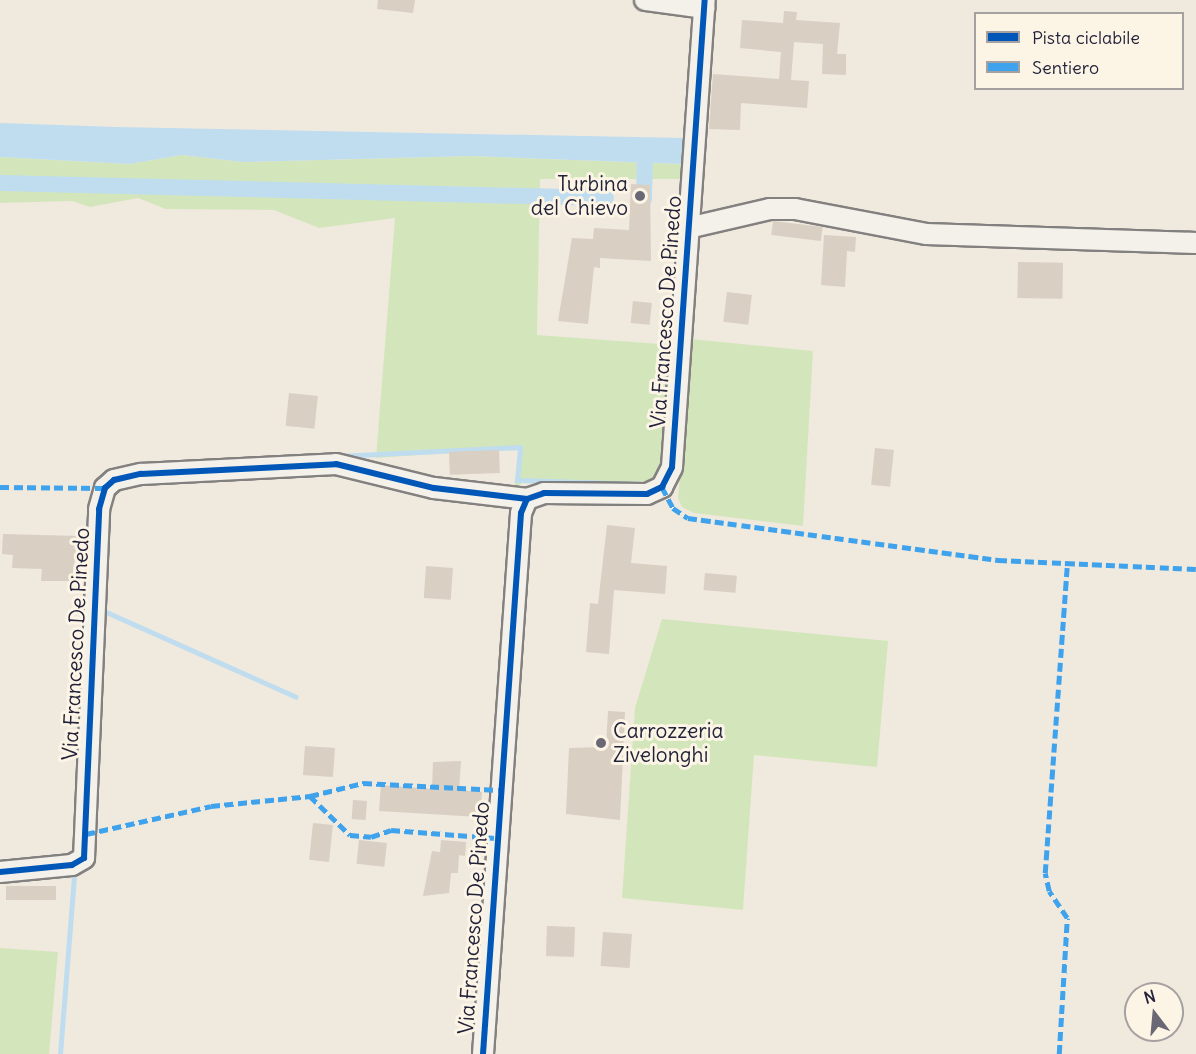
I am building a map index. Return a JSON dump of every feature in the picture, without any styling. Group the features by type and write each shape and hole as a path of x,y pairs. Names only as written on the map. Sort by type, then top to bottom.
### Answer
{"street":[{"name":"Via Francesco De Pinedo","path":"0,872 72,865 84,858 99,510 105,488 114,480 141,474 336,464 434,488 526,499 544,492 646,494 662,487 672,467 704,4 645,0"},
{"name":"Via Francesco De Pinedo","path":"688,228 770,209 795,209 926,234 1196,243"},
{"name":"Via Francesco De Pinedo","path":"483,1054 501,767 526,499"}],"green space":[{"path":"182,155 243,162 471,156 682,164 681,179 540,179 537,335 674,345 664,467 655,481 524,482 514,488 519,448 376,458 395,218 319,228 274,210 166,209 138,198 90,207 72,201 0,203 0,157 129,164"},
{"path":"691,339 813,351 803,526 694,513 682,507 678,498"},
{"path":"662,619 888,641 877,767 754,755 743,910 622,898 635,708"},
{"path":"0,948 58,952 49,1054 0,1054"}],"water":[{"path":"0,123 684,138 682,164 471,156 243,162 182,155 129,164 0,157"}],"building":[{"path":"378,0 415,0 413,13 377,9"},
{"path":"784,11 797,12 796,20 840,23 837,54 846,54 846,75 822,74 823,44 794,42 791,80 809,81 807,108 741,103 740,130 709,129 713,74 779,79 781,52 740,48 742,20 783,23"},
{"path":"631,184 650,185 651,261 600,258 600,268 594,267 588,324 558,321 572,238 593,239 594,228 629,230"},
{"path":"773,221 823,227 821,241 771,235"},
{"path":"824,235 856,237 855,252 847,251 845,287 821,285"},
{"path":"1018,262 1063,263 1062,299 1017,298"},
{"path":"727,292 752,295 748,325 723,322"},
{"path":"633,301 652,303 650,325 631,323"},
{"path":"289,393 318,396 314,429 286,426"},
{"path":"875,448 894,450 890,487 871,485"},
{"path":"499,450 500,473 450,475 449,452"},
{"path":"607,525 635,528 631,563 667,566 665,594 614,590 609,654 586,652 590,603 598,604"},
{"path":"3,534 78,536 72,581 41,581 42,569 12,568 13,555 2,554"},
{"path":"426,566 453,568 451,600 424,598"},
{"path":"705,573 737,576 735,593 704,590"},
{"path":"608,711 625,712 620,820 566,814 569,748 606,747"},
{"path":"305,746 335,748 333,777 303,775"},
{"path":"461,761 459,790 482,792 480,817 379,811 381,785 432,789 433,762"},
{"path":"353,800 367,801 366,820 352,819"},
{"path":"313,823 333,825 329,862 309,860"},
{"path":"359,840 387,843 384,867 356,864"},
{"path":"441,840 466,842 465,856 459,855 458,873 451,873 449,893 423,896 432,851 440,852"},
{"path":"6,886 56,886 56,900 6,900"},
{"path":"547,926 575,927 574,957 546,956"},
{"path":"603,932 632,934 630,968 601,966"}],"waterway":[{"path":"638,150 645,150 644,199"},
{"path":"0,183 606,198"},
{"path":"337,456 520,447 517,480 647,484"},
{"path":"104,611 296,697"},
{"path":"60,1054 74,878"}],"marked path":[{"path":"0,487 105,488"},
{"path":"662,487 673,508 688,518 998,560 1196,569"},
{"path":"1059,1054 1067,918 1049,891 1045,873 1067,564"},
{"path":"86,834 211,806 310,796 363,783 499,790"},
{"path":"310,796 350,835 371,837 391,830 496,838"}],"cycle path":[{"path":"483,1054 521,513 527,499 544,493 647,494 662,487 672,467 705,0"},
{"path":"0,872 72,865 84,858 99,509 105,488 114,480 141,474 336,464 434,488 527,499"}],"place":[{"name":"Turbina del Chievo","path":"640,196"},
{"name":"Carrozzeria Zivelonghi","path":"601,743"}]}
